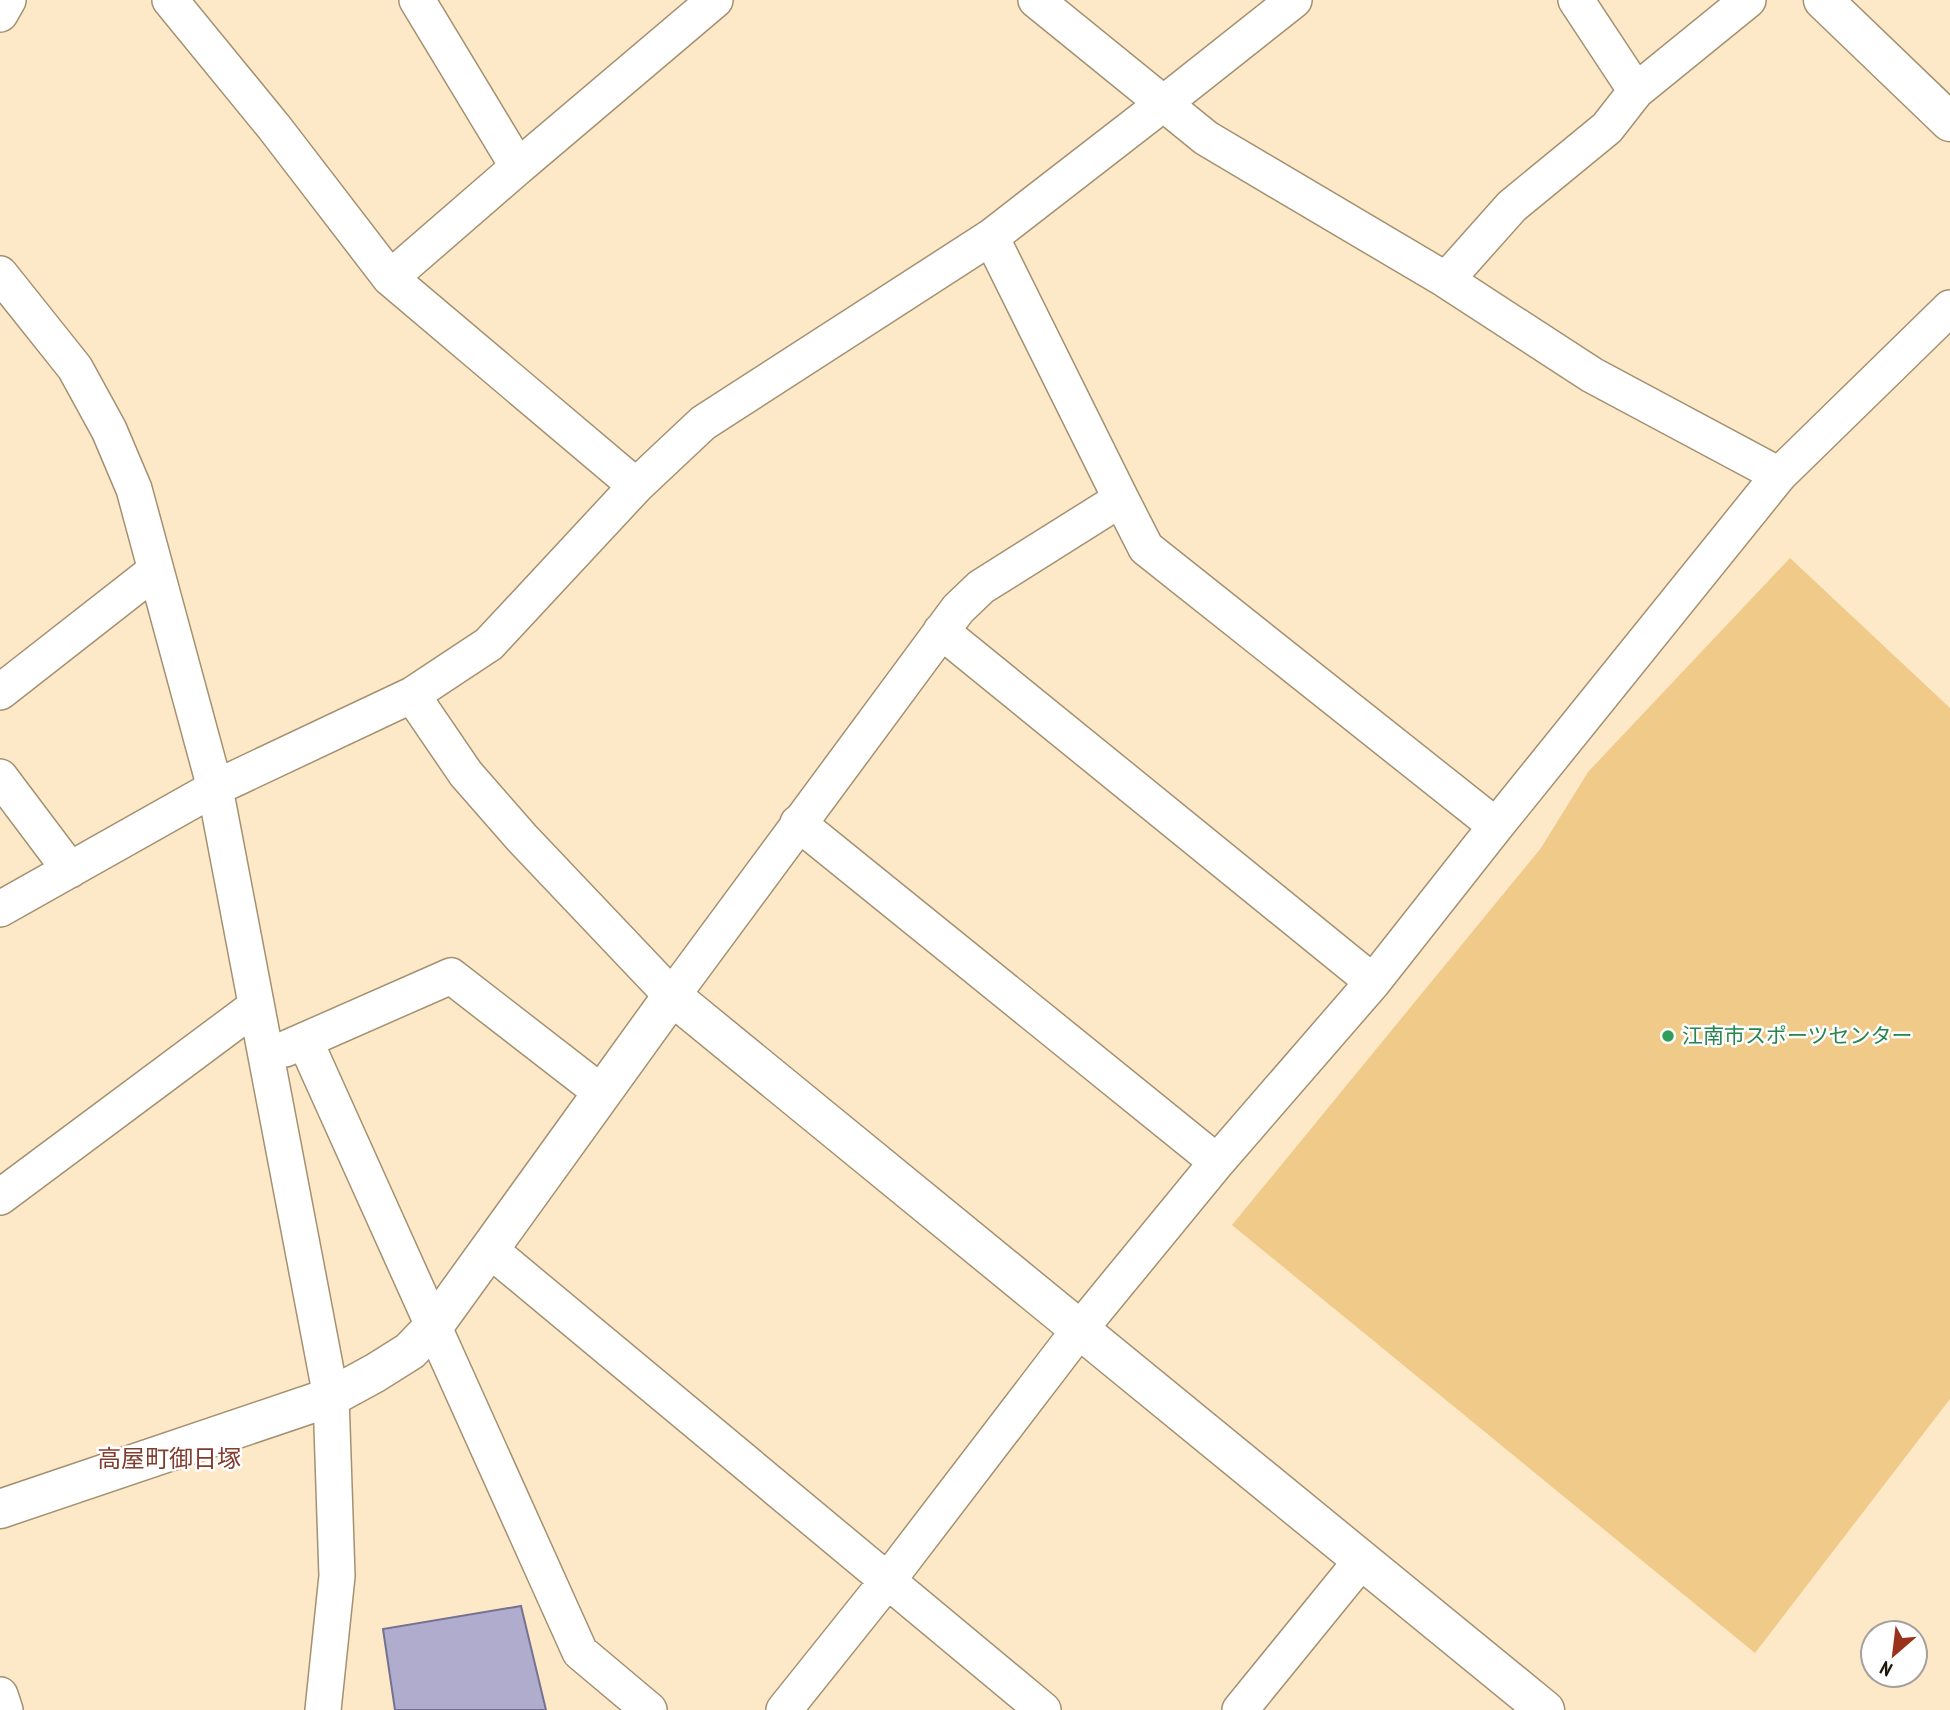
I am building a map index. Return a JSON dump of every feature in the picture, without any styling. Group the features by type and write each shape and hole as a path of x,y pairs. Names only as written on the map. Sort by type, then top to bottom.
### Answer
{"street":[{"path":"0,14 8,0"},
{"path":"170,0 274,127 390,278 636,486"},
{"path":"417,0 518,167"},
{"path":"390,278 715,0"},
{"path":"1037,0 1206,138 1446,280 1591,375 1779,475"},
{"path":"0,909 215,788 412,695 489,644 636,486 703,423 991,237 1294,0"},
{"path":"1576,0 1636,92"},
{"path":"1446,280 1512,206 1607,128 1636,92 1748,0"},
{"path":"1823,0 1950,122"},
{"path":"991,237 1146,548 1496,826"},
{"path":"0,274 75,368 109,430 134,489 215,788 331,1397 337,1576 323,1710"},
{"path":"784,1710 888,1580 1080,1329 1217,1162 1373,982 1779,475 1950,307"},
{"path":"0,1509 331,1397 410,1350 434,1326 799,823 958,609 981,587 1121,499"},
{"path":"0,692 156,570"},
{"path":"942,631 1373,982"},
{"path":"412,695 474,783 522,838 673,996 1545,1710"},
{"path":"0,777 70,870"},
{"path":"799,823 1217,1162"},
{"path":"266,1058 451,976 602,1093"},
{"path":"0,1197 255,1007"},
{"path":"305,1041 580,1652 649,1710"},
{"path":"489,1249 1043,1710"},
{"path":"1240,1710 1362,1560"},
{"path":"0,1695 5,1710"}],"shaded area":[{"name":"江南市スポーツセンター","path":"1790,558 1950,708 1950,1399 1755,1653 1232,1225 1541,848 1588,772"}],"building":[{"path":"521,1606 546,1710 395,1710 383,1629"}],"place":[{"name":"江南市スポーツセンター","path":"1668,1036"}],"district":[{"name":"高屋町御日塚","path":"169,1459"}]}
